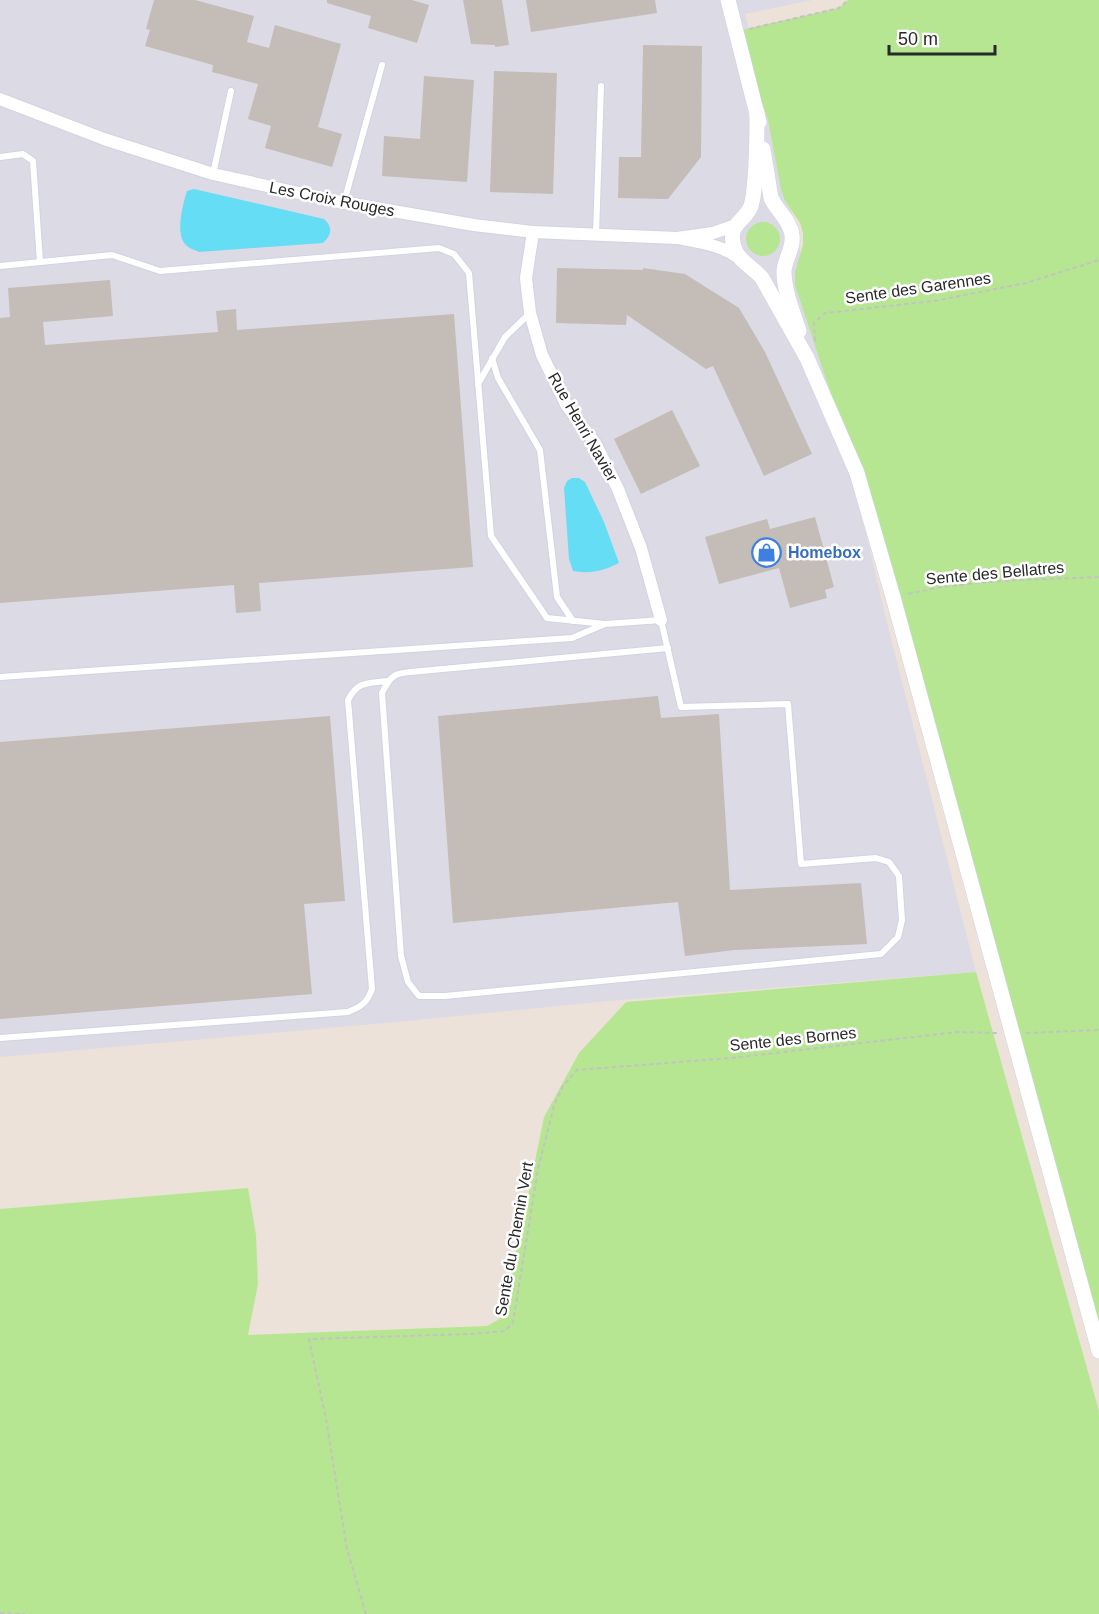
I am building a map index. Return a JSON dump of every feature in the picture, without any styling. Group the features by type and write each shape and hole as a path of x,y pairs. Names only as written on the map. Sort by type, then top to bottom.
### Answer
{"street":[{"path":"728,0 757,112 771,198 789,224 793,238 784,272 785,283 807,358"},
{"name":"Les Croix Rouges","path":"0,99 104,139 213,174 344,202 474,225 532,232 677,238 696,241 721,248 746,262"},
{"path":"757,112 757,150 753,194 750,208 741,220 733,240 735,249 765,283 807,358 858,473 894,597 1099,1351"},
{"path":"741,220 754,210 764,209 782,216"},
{"name":"Les Croix Rouges","path":"677,238 713,233 741,220"},
{"name":"Rue Henri Navier","path":"532,232 526,278 530,313 542,355 567,406 595,443 618,489 641,548 661,620"},
{"path":"746,262 761,269 771,268 787,256"}],"lane":[{"path":"344,202 382,65"},
{"path":"596,235 601,86"},
{"path":"213,174 231,91"},
{"path":"0,157 23,154 33,161 40,262"},
{"path":"0,266 112,255 160,271 439,248 454,254 469,273 491,536 547,618 605,624 661,620 668,648 681,707 788,704 801,864 876,858 889,862 899,876 902,920 898,937 881,954 457,995 419,996 408,981 401,956 382,693 388,681 395,674 422,670 668,648"},
{"path":"478,384 505,337 530,313"},
{"path":"492,358 498,378 540,450 557,597 573,621"},
{"path":"0,677 572,638 605,624"},
{"path":"0,1038 348,1012 360,1007 369,999 372,989 348,699 359,684 388,681"}],"path":[{"path":"737,31 839,8 848,0"},
{"name":"Sente des Garennes","path":"807,358 815,341 814,323 825,313 934,301 1026,283 1099,260"},
{"name":"Sente des Bellatres","path":"894,597 975,583 1099,577"},
{"name":"Sente des Bornes","path":"577,1070 731,1058 957,1032 1099,1030"},
{"name":"Sente du Chemin Vert","path":"366,1614 347,1549 327,1419 309,1340 505,1331 513,1322 538,1169 554,1107 563,1086 577,1070"},
{"path":"0,1613 25,1614"}],"shaded area":[{"path":"0,0 812,0 745,14 886,619 976,972 619,1000 0,1057"}],"green space":[{"path":"848,0 1099,0 1099,1351 857,473 795,285 795,272 803,245 803,233 781,189 768,120 737,31 839,8"},
{"path":"763,222 775,227 780,239 775,251 763,256 751,251 746,239 751,227"},
{"path":"976,972 1099,1411 1099,1614 0,1614 0,1209 248,1188 256,1235 258,1284 248,1335 487,1326 503,1317 544,1117 579,1053 626,1002"}],"water":[{"path":"194,189 324,219 329,225 330,234 323,243 199,252 188,247 183,241 180,228 187,191"},
{"path":"579,478 585,482 604,522 619,563 597,571 573,571 569,559 564,488 567,481"}],"building":[{"path":"154,0 195,0 254,16 247,42 269,48 275,25 341,44 318,127 342,134 332,167 265,148 271,126 248,119 258,84 212,72 213,65 145,46 150,30 146,29"},
{"path":"327,0 412,0 429,5 417,43 368,28 371,16 327,3"},
{"path":"463,0 502,0 509,45 495,47 495,45 471,44"},
{"path":"526,0 655,0 657,13 531,32"},
{"path":"643,45 702,46 701,157 668,199 618,198 619,157 641,157"},
{"path":"494,71 557,73 553,194 490,192"},
{"path":"424,76 474,80 467,182 382,176 384,136 420,139"},
{"path":"557,268 643,270 643,268 685,274 739,308 765,352 812,454 764,476 713,366 706,369 627,315 626,325 556,323"},
{"path":"110,280 113,316 43,322 45,345 218,332 216,311 236,309 237,330 454,314 473,567 259,583 261,611 236,613 234,585 0,603 0,318 10,317 8,288"},
{"path":"672,410 700,466 641,494 614,439"},
{"name":"Homebox","path":"815,517 834,587 825,590 827,598 790,608 779,568 719,584 705,537 767,519 770,529"},
{"path":"658,696 661,718 719,714 730,890 861,883 867,944 734,950 685,956 678,902 453,923 438,716"},
{"path":"330,716 345,901 304,904 312,994 0,1019 0,742"}],"place":[{"name":"Homebox","path":"767,552"}]}
